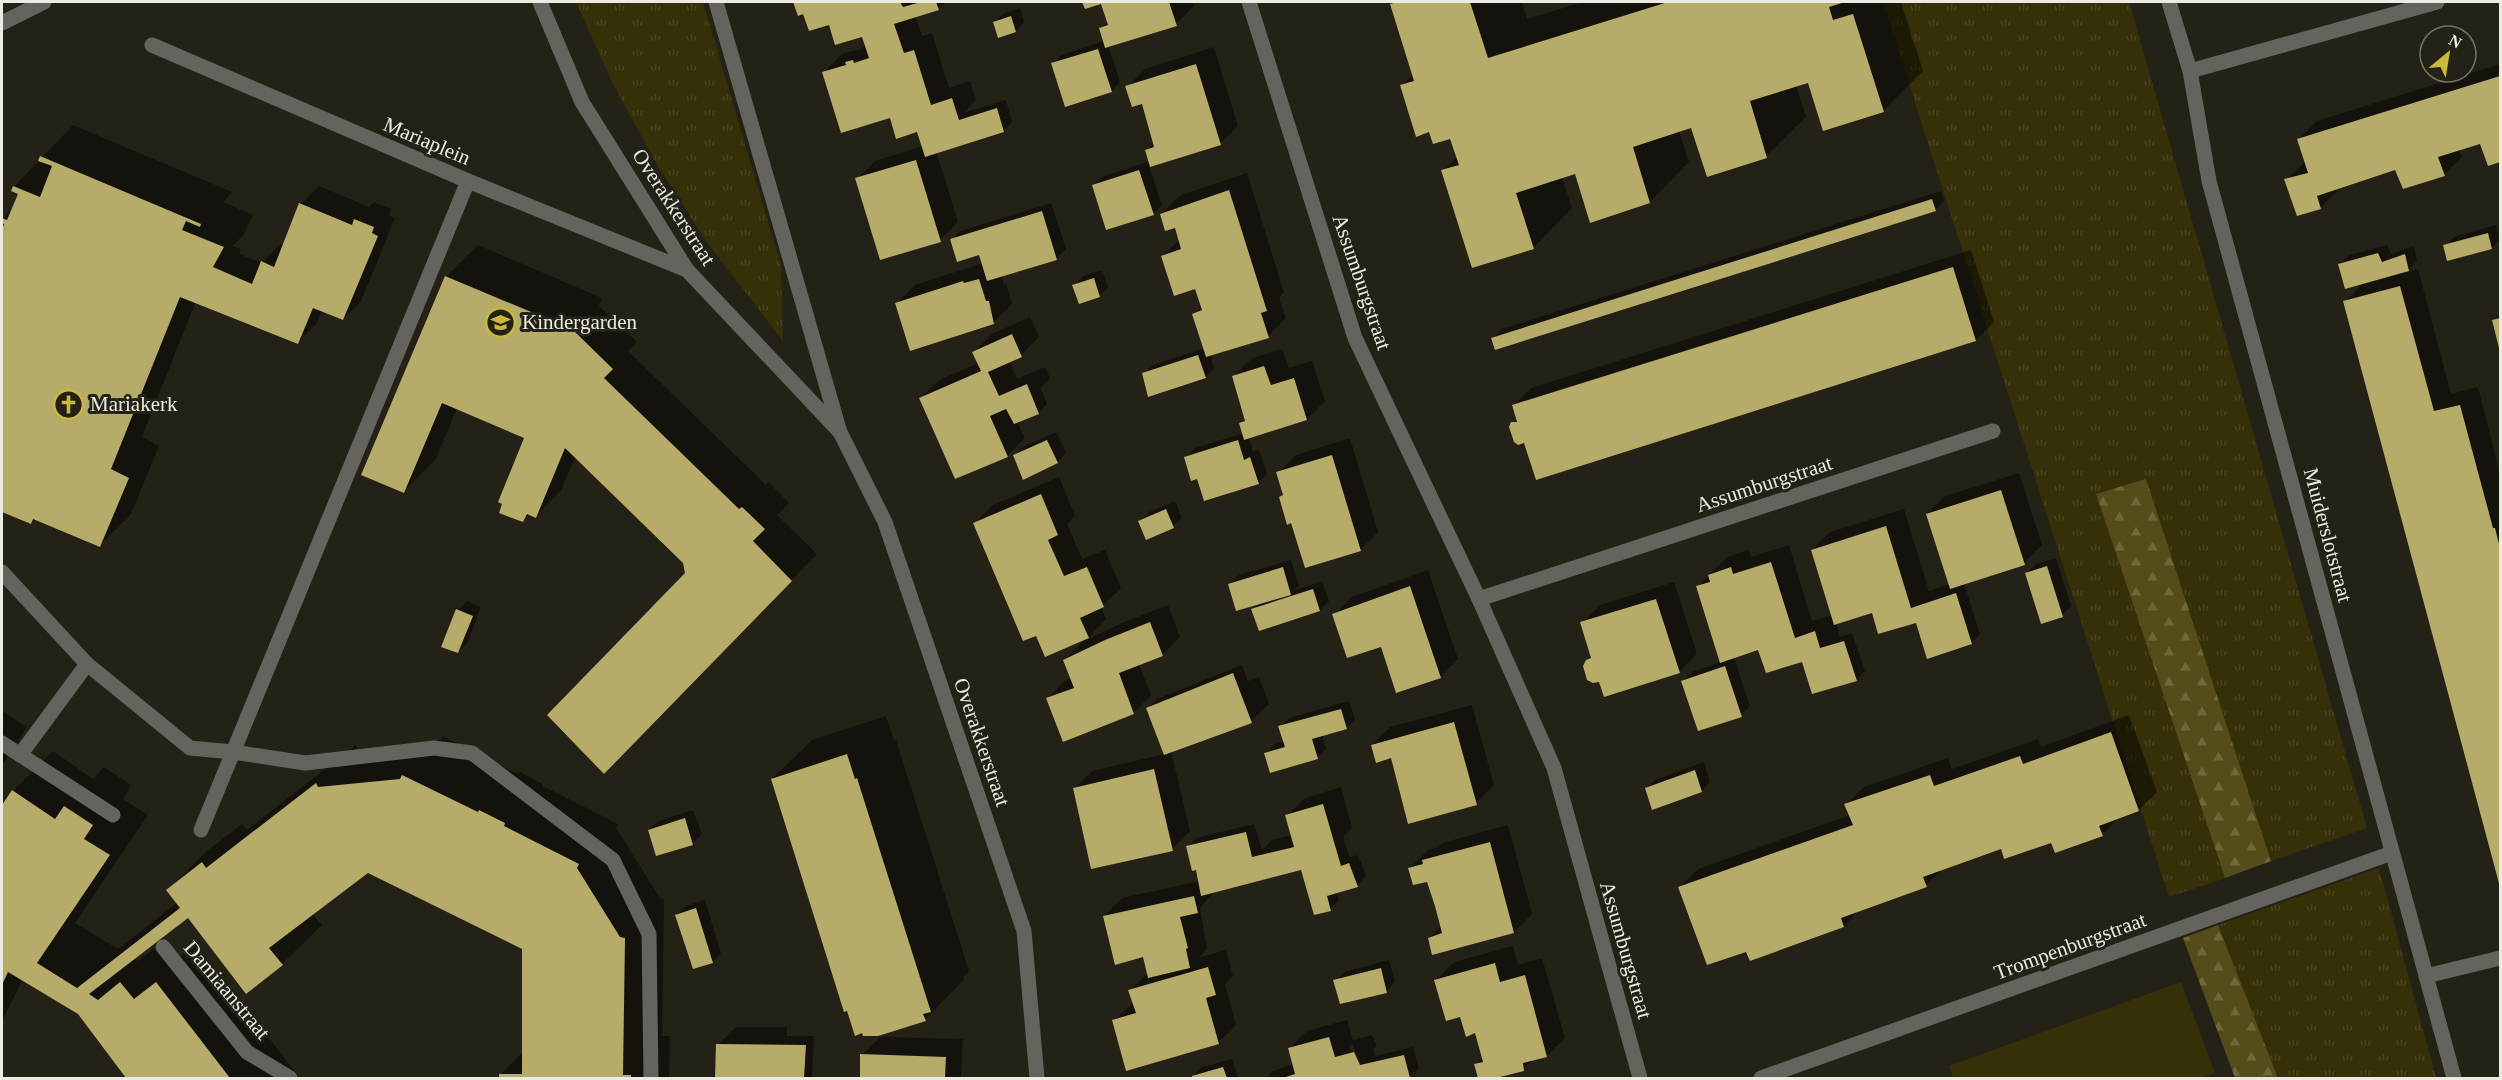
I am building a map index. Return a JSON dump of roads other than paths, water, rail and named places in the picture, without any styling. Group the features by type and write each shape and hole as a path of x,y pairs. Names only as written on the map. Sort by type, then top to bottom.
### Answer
{"street":[{"path":"2,23 44,2"},
{"name":"Overakkerstraat","path":"540,2 582,102 687,270 840,432"},
{"name":"Overakkerstraat","path":"716,2 840,432 885,522 1024,931 1037,1078"},
{"name":"Assumburgstraat","path":"1249,2 1355,338 1479,599 1554,768 1640,1078"},
{"name":"Muiderslotstraat","path":"2169,2 2190,70 2209,181 2454,1078"},
{"path":"2190,70 2416,5 2437,2"},
{"name":"Mariaplein","path":"152,45 468,181 687,270"},
{"path":"201,830 468,181"},
{"name":"Assumburgstraat","path":"1479,599 1993,431"},
{"path":"2,572 87,664 190,748 304,763 434,748 472,753 613,861 649,934 651,1078"},
{"path":"20,755 87,664"},
{"path":"2,743 113,815"},
{"name":"Trompenburgstraat","path":"1761,1078 2392,853"},
{"name":"Damiaanstraat","path":"163,947 247,1052 290,1078"},
{"path":"2426,976 2500,958"}],"place":[{"name":"Kindergarden","path":"501,322"},
{"name":"Mariakerk","path":"69,404"}]}
